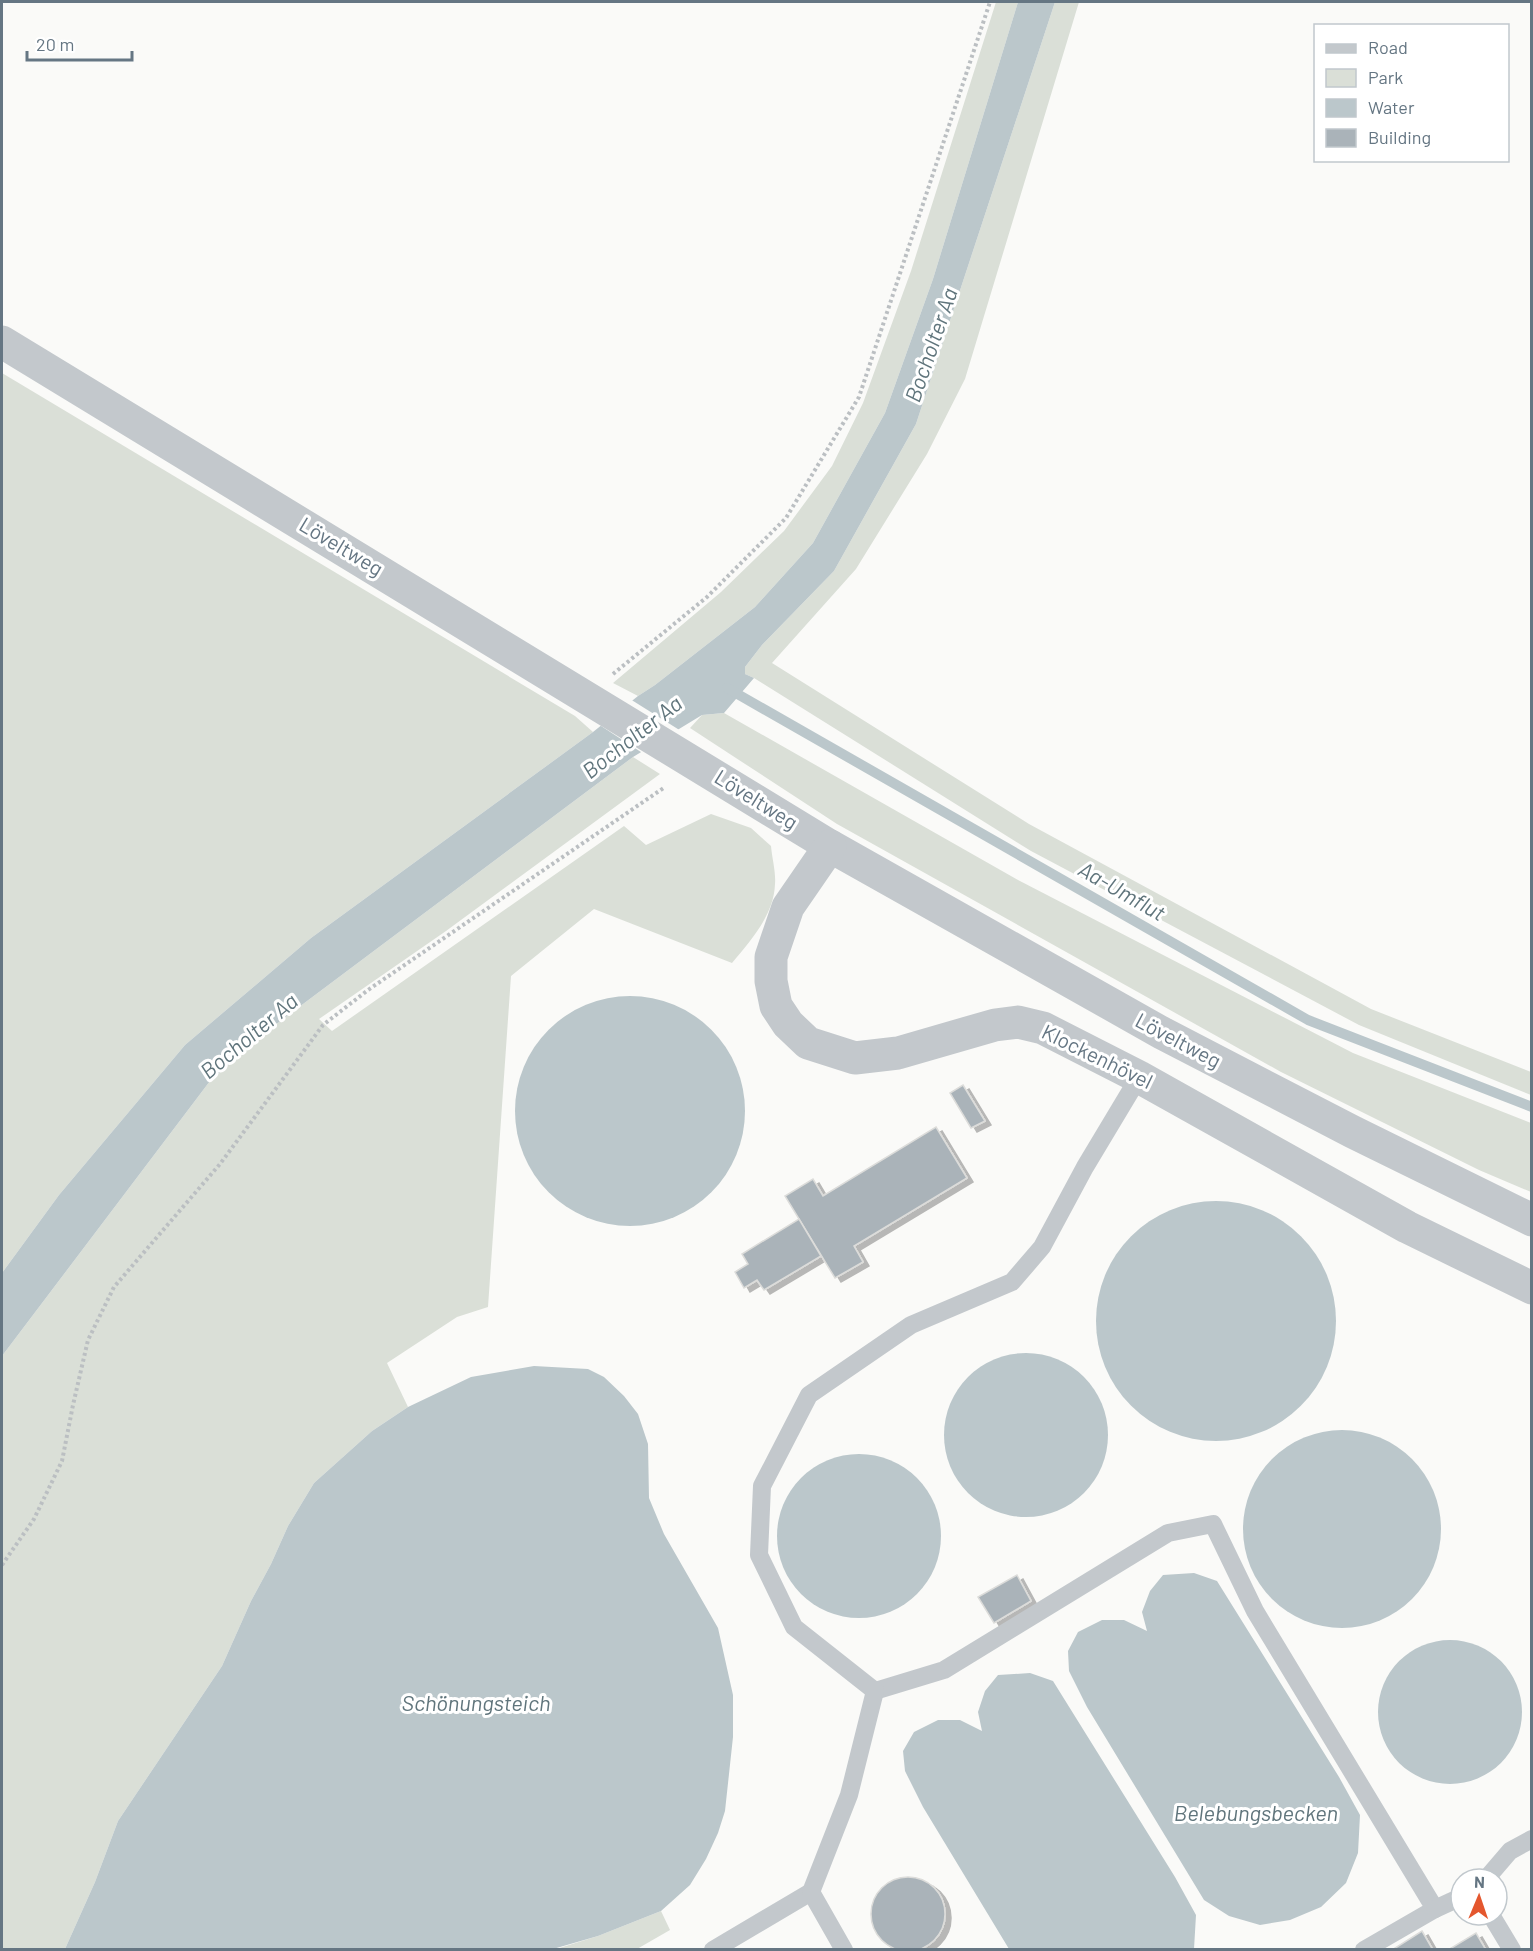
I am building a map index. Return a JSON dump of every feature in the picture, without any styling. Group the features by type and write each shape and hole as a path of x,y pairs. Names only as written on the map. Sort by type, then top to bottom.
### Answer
{"street":[{"name":"Löveltweg","path":"2,342 830,846 1162,1033 1353,1132 1532,1220"},
{"name":"Klockenhövel","path":"830,846 788,907 771,957 771,981 776,1006 788,1024 808,1043 855,1058 898,1053 995,1025 1018,1022 1043,1029 1139,1077 1407,1227 1532,1288"}],"lane":[{"path":"875,1691 794,1627 759,1555 762,1486 809,1395 911,1325 1012,1282 1042,1247 1085,1167 1139,1077"},
{"path":"875,1691 944,1671 1168,1533 1213,1524 1255,1611 1435,1909"},
{"path":"713,1950 812,1892 849,1795 875,1691"},
{"path":"1496,1867 1510,1851 1532,1839"},
{"path":"812,1892 844,1950"},
{"path":"1364,1950 1449,1903"},
{"path":"1498,1927 1512,1950"}],"path":[{"path":"590,698 707,597 786,518 859,397 990,2"},
{"path":"2,1565 34,1519 62,1461 88,1340 114,1287 220,1164 323,1024 368,990 677,778 686,757"}],"green space":[{"path":"996,2 1018,2 933,279 885,413 813,543 755,607 655,685 638,696 613,683 721,592 784,531 832,466 863,403 911,271"},
{"path":"1055,2 1079,2 965,379 927,454 856,569 772,663 1029,824 1371,1009 1531,1072 1531,1095 1359,1025 1031,851 745,674 745,667 762,645 834,571 916,424"},
{"path":"2,373 575,716 593,732 311,938 185,1045 59,1195 2,1273"},
{"path":"724,713 1018,880 1353,1053 1531,1123 1531,1192 1479,1170 1281,1072 837,824 690,728 702,715"},
{"path":"633,757 660,774 446,931 319,1019 332,1031 624,826 646,845 711,814 751,828 771,846 775,884 771,906 766,917 732,963 594,909 511,976 488,1307 457,1317 387,1363 408,1407 372,1431 314,1483 288,1526 222,1666 118,1821 95,1882 65,1949 2,1949 2,1356 210,1081 267,1031"},
{"path":"661,1911 670,1930 637,1949 553,1950 598,1936"}],"water":[{"name":"Bocholter Aa","path":"1018,2 1055,2 916,424 834,571 762,645 745,667 745,674 754,678 724,713 702,715 633,757 267,1031 210,1081 2,1356 2,1273 59,1195 185,1045 311,938 593,732 755,607 813,543 885,413 933,279"},
{"path":"630,996 652,998 674,1005 694,1015 719,1038 726,1047 740,1078 745,1111 743,1133 736,1155 726,1175 703,1200 694,1207 663,1221 630,1226 608,1224 586,1217 566,1207 541,1184 534,1175 520,1144 515,1111 517,1089 524,1067 534,1047 557,1022 566,1015 597,1001"},
{"path":"1204,1201 1228,1201 1251,1206 1273,1215 1301,1236 1316,1254 1327,1275 1334,1298 1336,1321 1334,1344 1327,1367 1316,1388 1301,1406 1273,1427 1251,1436 1228,1441 1204,1441 1181,1436 1159,1427 1140,1414 1123,1397 1110,1378 1101,1356 1096,1333 1096,1309 1101,1286 1110,1264 1123,1245 1140,1228 1159,1215 1181,1206"},
{"path":"1026,1353 1042,1354 1057,1359 1084,1377 1102,1404 1107,1419 1107,1451 1102,1466 1084,1493 1057,1511 1042,1516 1026,1517 1010,1516 995,1511 968,1493 950,1466 945,1451 944,1435 945,1419 950,1404 968,1377 995,1359 1010,1354"},
{"name":"Schönungsteich","path":"534,1366 588,1369 604,1377 624,1396 638,1414 648,1444 649,1498 664,1534 718,1628 733,1695 733,1737 725,1811 706,1859 690,1885 661,1911 598,1936 553,1949 65,1949 95,1882 118,1821 222,1666 288,1526 314,1483 372,1431 408,1407 471,1377"},
{"path":"1342,1430 1361,1432 1380,1438 1397,1447 1412,1459 1424,1474 1433,1491 1439,1510 1441,1529 1439,1548 1433,1567 1424,1584 1412,1599 1397,1611 1380,1620 1361,1626 1342,1628 1323,1626 1304,1620 1287,1611 1272,1599 1260,1584 1251,1567 1245,1548 1243,1529 1245,1510 1251,1491 1260,1474 1272,1459 1287,1447 1304,1438 1323,1432"},
{"path":"859,1454 875,1455 890,1460 917,1478 935,1505 940,1520 940,1552 935,1567 917,1594 890,1612 875,1617 859,1618 843,1617 828,1612 801,1594 783,1567 778,1552 777,1536 778,1520 783,1505 801,1478 828,1460 843,1455"},
{"name":"Belebungsbecken","path":"1194,1573 1217,1581 1339,1777 1360,1815 1358,1853 1346,1883 1321,1907 1290,1920 1260,1925 1229,1916 1204,1900 1087,1707 1069,1671 1068,1651 1078,1632 1102,1620 1124,1620 1147,1631 1142,1612 1150,1591 1163,1575"},
{"path":"1450,1640 1464,1641 1478,1646 1501,1661 1516,1684 1521,1698 1521,1726 1516,1740 1501,1763 1478,1778 1464,1783 1450,1784 1436,1783 1422,1778 1399,1763 1384,1740 1379,1726 1378,1712 1379,1698 1384,1684 1399,1661 1422,1646 1436,1641"},
{"name":"Belebungsbecken","path":"1030,1673 1053,1681 1175,1877 1196,1915 1194,1949 1009,1949 923,1807 905,1771 903,1751 914,1732 938,1720 960,1720 982,1731 978,1712 985,1691 998,1675"}],"pier":[{"path":"630,699 681,731 644,754 598,724"}],"building":[{"path":"963,1085 985,1121 971,1128 950,1093"},
{"path":"936,1127 967,1178 854,1246 863,1262 835,1278 785,1196 813,1179 823,1196"},
{"path":"799,1219 821,1256 764,1290 757,1280 744,1288 735,1272 748,1264 742,1254"},
{"path":"1017,1575 1031,1601 994,1623 978,1597"},
{"path":"901,1877 915,1877 929,1883 939,1893 945,1907 943,1928 929,1945 915,1951 901,1951 887,1945 877,1935 871,1921 871,1907 877,1893 887,1883"},
{"path":"1422,1931 1433,1950 1392,1950"},
{"path":"1476,1933 1486,1950 1448,1950"}],"waterway":[{"name":"Aa-Umflut","path":"727,688 1308,1020 1532,1107"}]}
